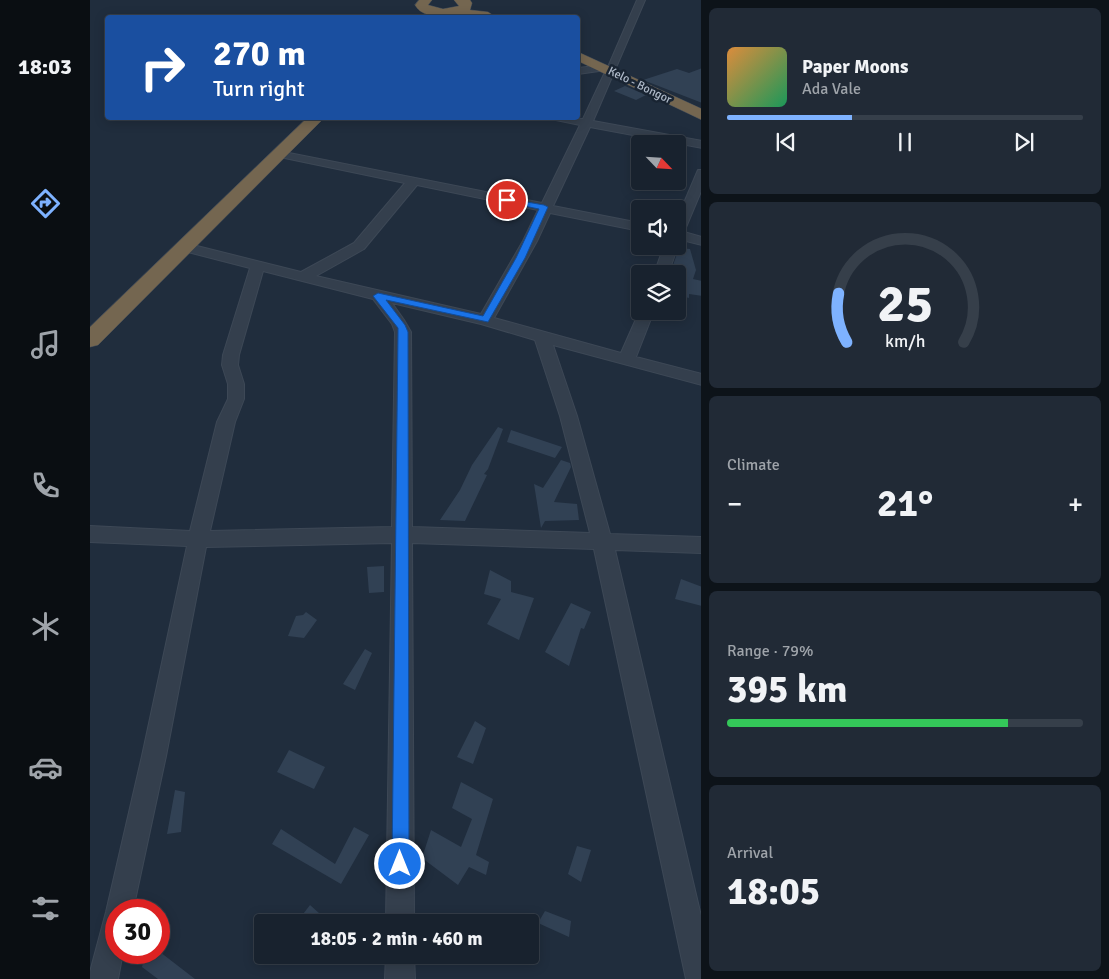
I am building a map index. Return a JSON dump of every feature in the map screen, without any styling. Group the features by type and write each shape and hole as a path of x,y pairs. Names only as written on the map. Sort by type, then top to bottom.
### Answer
{"highway":[{"path":"424,11 441,13 461,6 485,15"},
{"name":"Kelo - Bongor","path":"580,57 701,115"},
{"path":"90,340 314,120"}],"street":[{"path":"485,320 525,249 586,122 608,69 641,0"},
{"path":"580,71 608,69"},
{"path":"573,120 701,145"},
{"path":"279,154 631,225"},
{"path":"686,212 701,177"},
{"path":"303,277 359,246 413,182"},
{"path":"686,237 701,241"},
{"path":"185,247 378,296 485,320 701,380"},
{"path":"122,899 154,756 198,539 226,422 236,399 236,384 231,371 231,355 258,266"},
{"path":"378,296 402,327 403,332 400,914"},
{"path":"627,359 643,320"},
{"path":"542,337 572,425 603,541 638,690 673,860 701,979"},
{"path":"90,534 198,539 401,536 603,541 701,546"},
{"path":"103,979 106,964"},
{"path":"400,964 400,979"}],"building":[{"path":"701,68 701,103 643,80 677,69 689,73"},
{"path":"625,86 646,95 636,100 614,91"},
{"path":"686,249 690,249 696,270 693,279 701,281 701,296 689,294 689,298 686,297 686,265 673,265 677,255 686,255"},
{"path":"498,427 503,429 488,469 484,474 487,475 465,521 440,520 460,490 472,465"},
{"path":"511,430 562,447 555,458 507,442"},
{"path":"561,460 570,463 571,467 554,502 577,504 579,520 545,521 541,528 534,484 543,488"},
{"path":"384,566 384,592 369,593 367,567"},
{"path":"490,570 511,581 511,592 534,598 519,640 487,624 501,599 484,594"},
{"path":"681,579 701,587 701,606 675,599"},
{"path":"571,603 591,612 584,629 581,628 569,666 545,652"},
{"path":"306,612 317,620 304,638 288,636 296,616 303,615"},
{"path":"365,649 372,653 355,690 343,684"},
{"path":"475,721 486,728 473,764 457,757"},
{"path":"289,750 325,767 314,789 277,772"},
{"path":"461,782 493,799 476,855 489,862 486,875 469,867 458,885 422,858 431,830 461,847 472,819 452,808"},
{"path":"175,790 185,792 181,832 167,834"},
{"path":"354,827 369,835 341,884 272,844 281,829 335,864"},
{"path":"577,846 591,850 581,882 568,874"},
{"path":"310,905 320,914 303,914"},
{"path":"545,911 571,921 569,937 539,923"},
{"path":"170,960 195,979 158,979 142,967 143,964 170,964"}],"route":[{"path":"400,864 403,332 402,327 378,296 485,320 530,240 544,207 507,200"}]}
